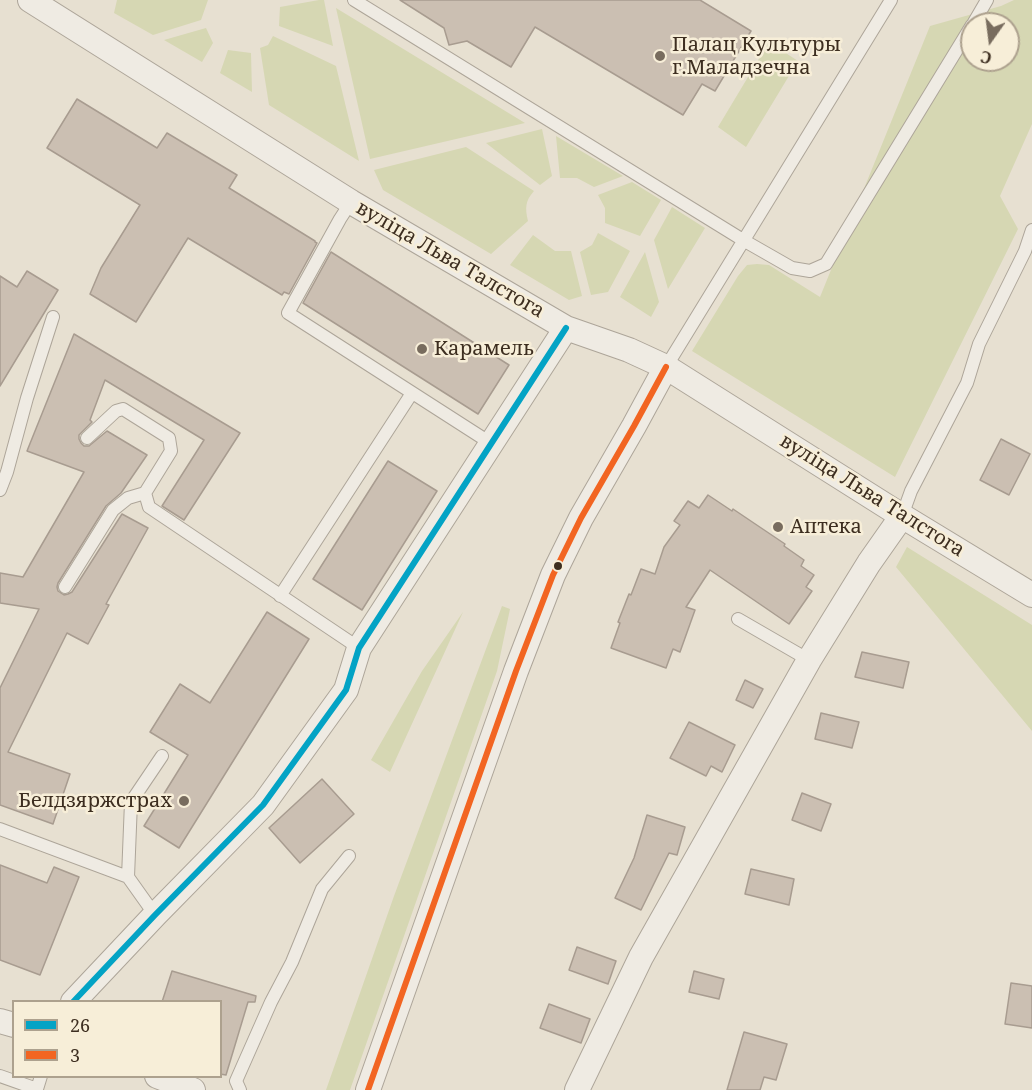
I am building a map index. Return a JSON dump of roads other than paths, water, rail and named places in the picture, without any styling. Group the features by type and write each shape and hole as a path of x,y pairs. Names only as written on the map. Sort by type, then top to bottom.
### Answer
{"street":[{"name":"вуліца Льва Талстога","path":"30,0 351,202 566,328 629,350 666,367 1032,595"},
{"path":"75,1000 263,805 346,690 359,648 566,328"},
{"path":"368,1090 516,671 554,575 581,518 666,367"},
{"path":"578,1090 641,957 809,660 869,562 902,516"},
{"path":"159,1078 193,1090"}],"lane":[{"path":"354,0 743,240 792,268 810,271 826,264 960,45"},
{"path":"666,367 891,0"},
{"path":"351,202 288,313 492,444"},
{"path":"902,516 911,491 967,383 979,344 1025,250 1032,230"},
{"path":"0,490 53,317"},
{"path":"280,596 412,393"},
{"path":"65,587 113,510 128,498 145,493 171,451 169,438 123,409 116,411 87,438"},
{"path":"145,493 148,507 359,648"},
{"path":"738,619 809,660"},
{"path":"128,877 131,802 162,756"},
{"path":"0,830 128,877 155,915"},
{"path":"240,1090 236,1081 271,1002 292,962 322,889 349,856"},
{"path":"0,1076 37,1089 41,1078"}],"place":[{"name":"Палац Культуры г.Маладзечна","path":"660,56"},
{"name":"Карамель","path":"422,349"},
{"name":"Аптека","path":"778,527"},
{"name":"Белдзяржстрах","path":"184,801"}]}
